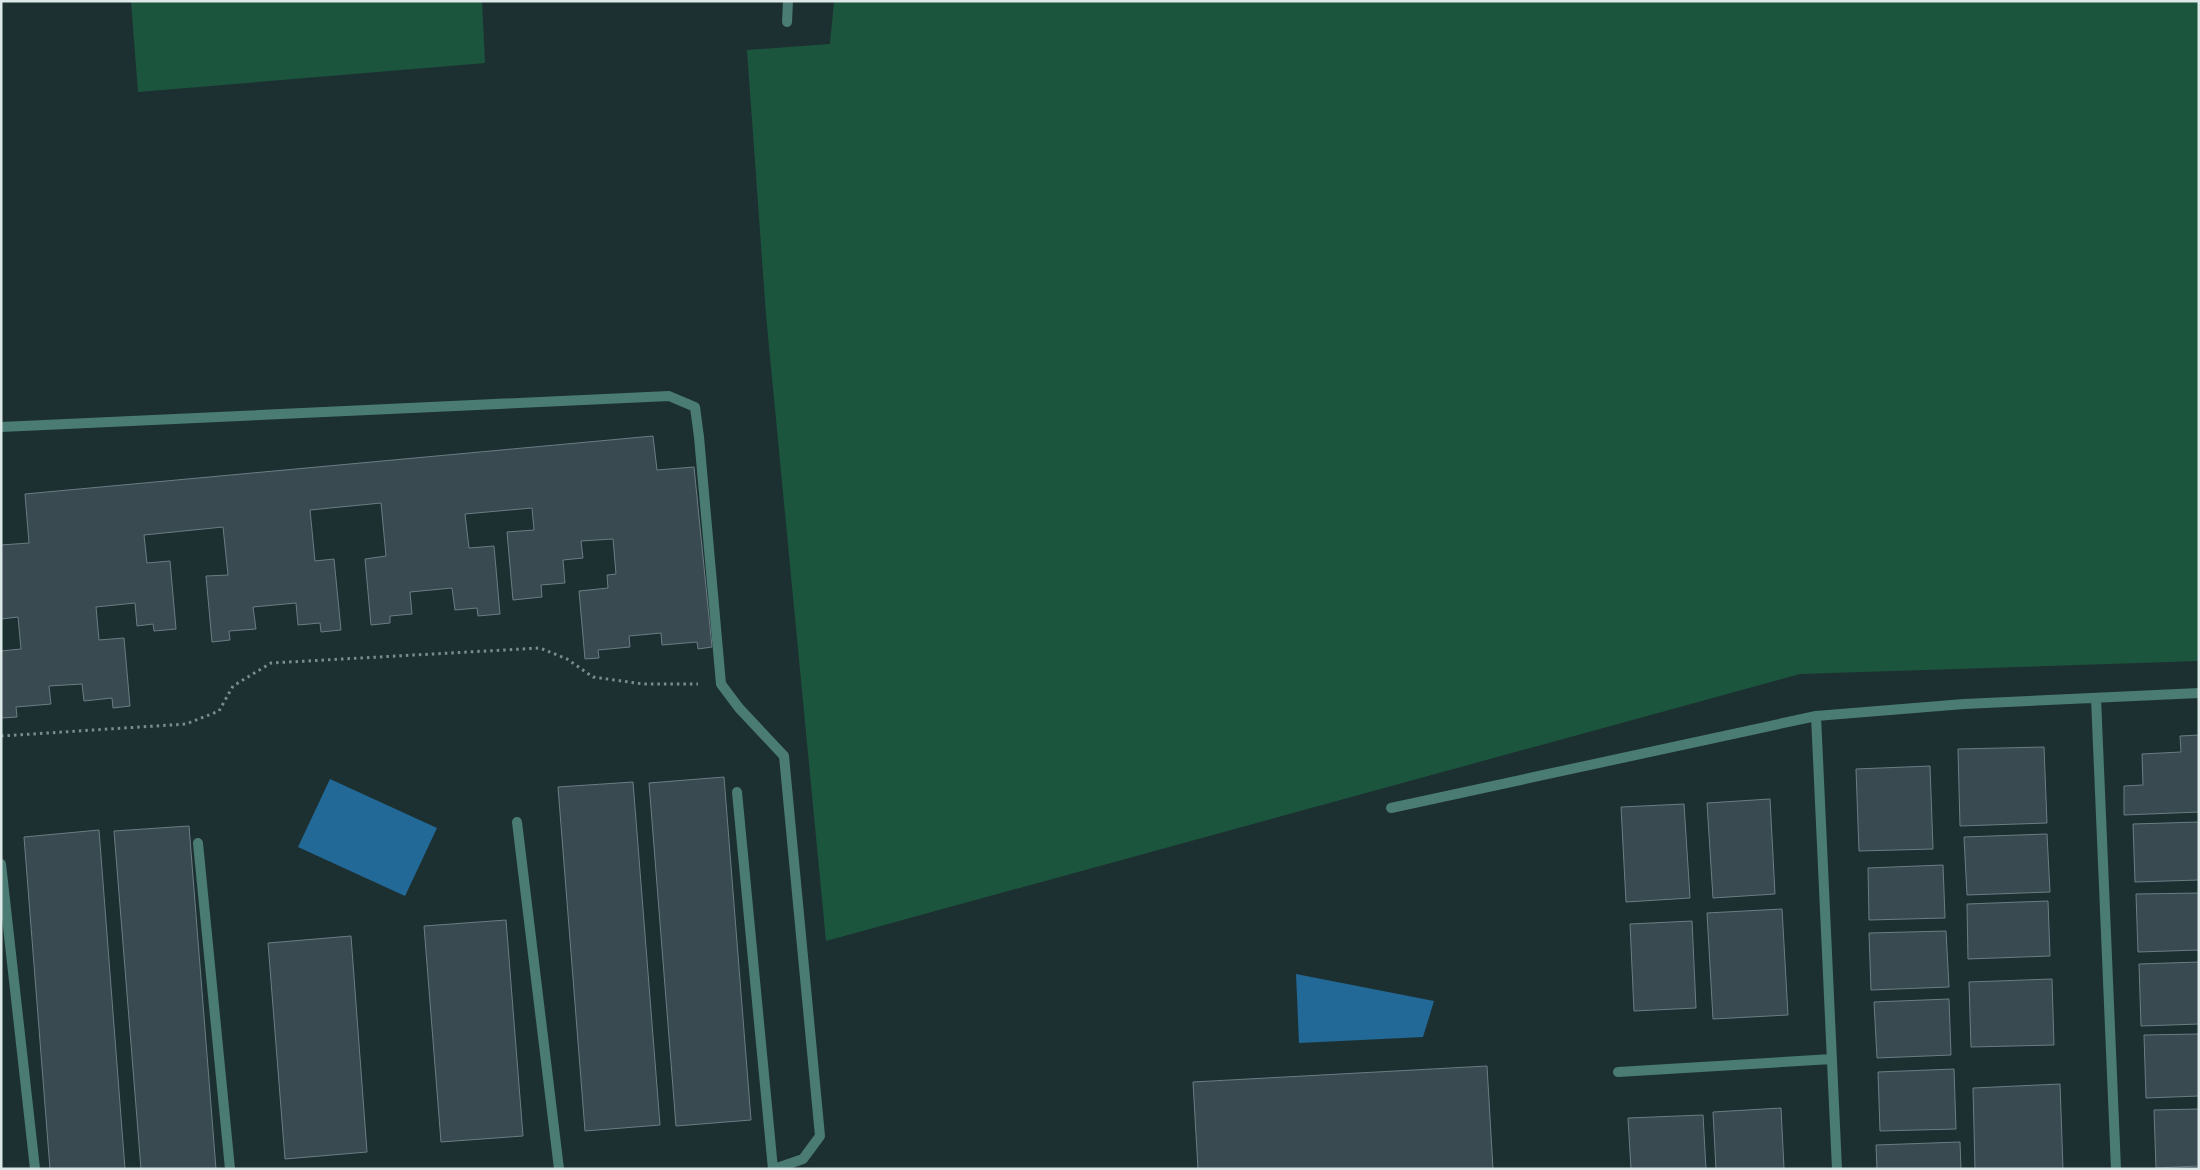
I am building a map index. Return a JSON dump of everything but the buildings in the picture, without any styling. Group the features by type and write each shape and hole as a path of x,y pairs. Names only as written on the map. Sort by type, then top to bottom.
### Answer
{"street":[{"path":"787,22 788,1"},
{"path":"1,427 669,396 695,407 700,436 721,684 739,708 784,756 820,1136 803,1159 773,1169 737,792"},
{"path":"1391,808 1816,716 1964,704 2199,693"},
{"path":"2096,698 2116,1169"},
{"path":"1816,716 1837,1169"},
{"path":"517,822 559,1169"},
{"path":"198,844 230,1169"},
{"path":"1,864 34,1169"},
{"path":"1618,1072 1832,1060"}],"path":[{"path":"1,736 186,724 218,711 233,686 271,663 540,648 567,660 593,677 643,684 721,684"}],"green space":[{"path":"131,1 482,1 485,63 138,92"},
{"path":"834,1 2199,1 2199,661 1800,674 826,941 766,315 747,50 830,44"}],"water":[{"path":"330,779 437,828 405,896 298,847"},
{"path":"1296,974 1434,1001 1423,1037 1299,1043"}]}
